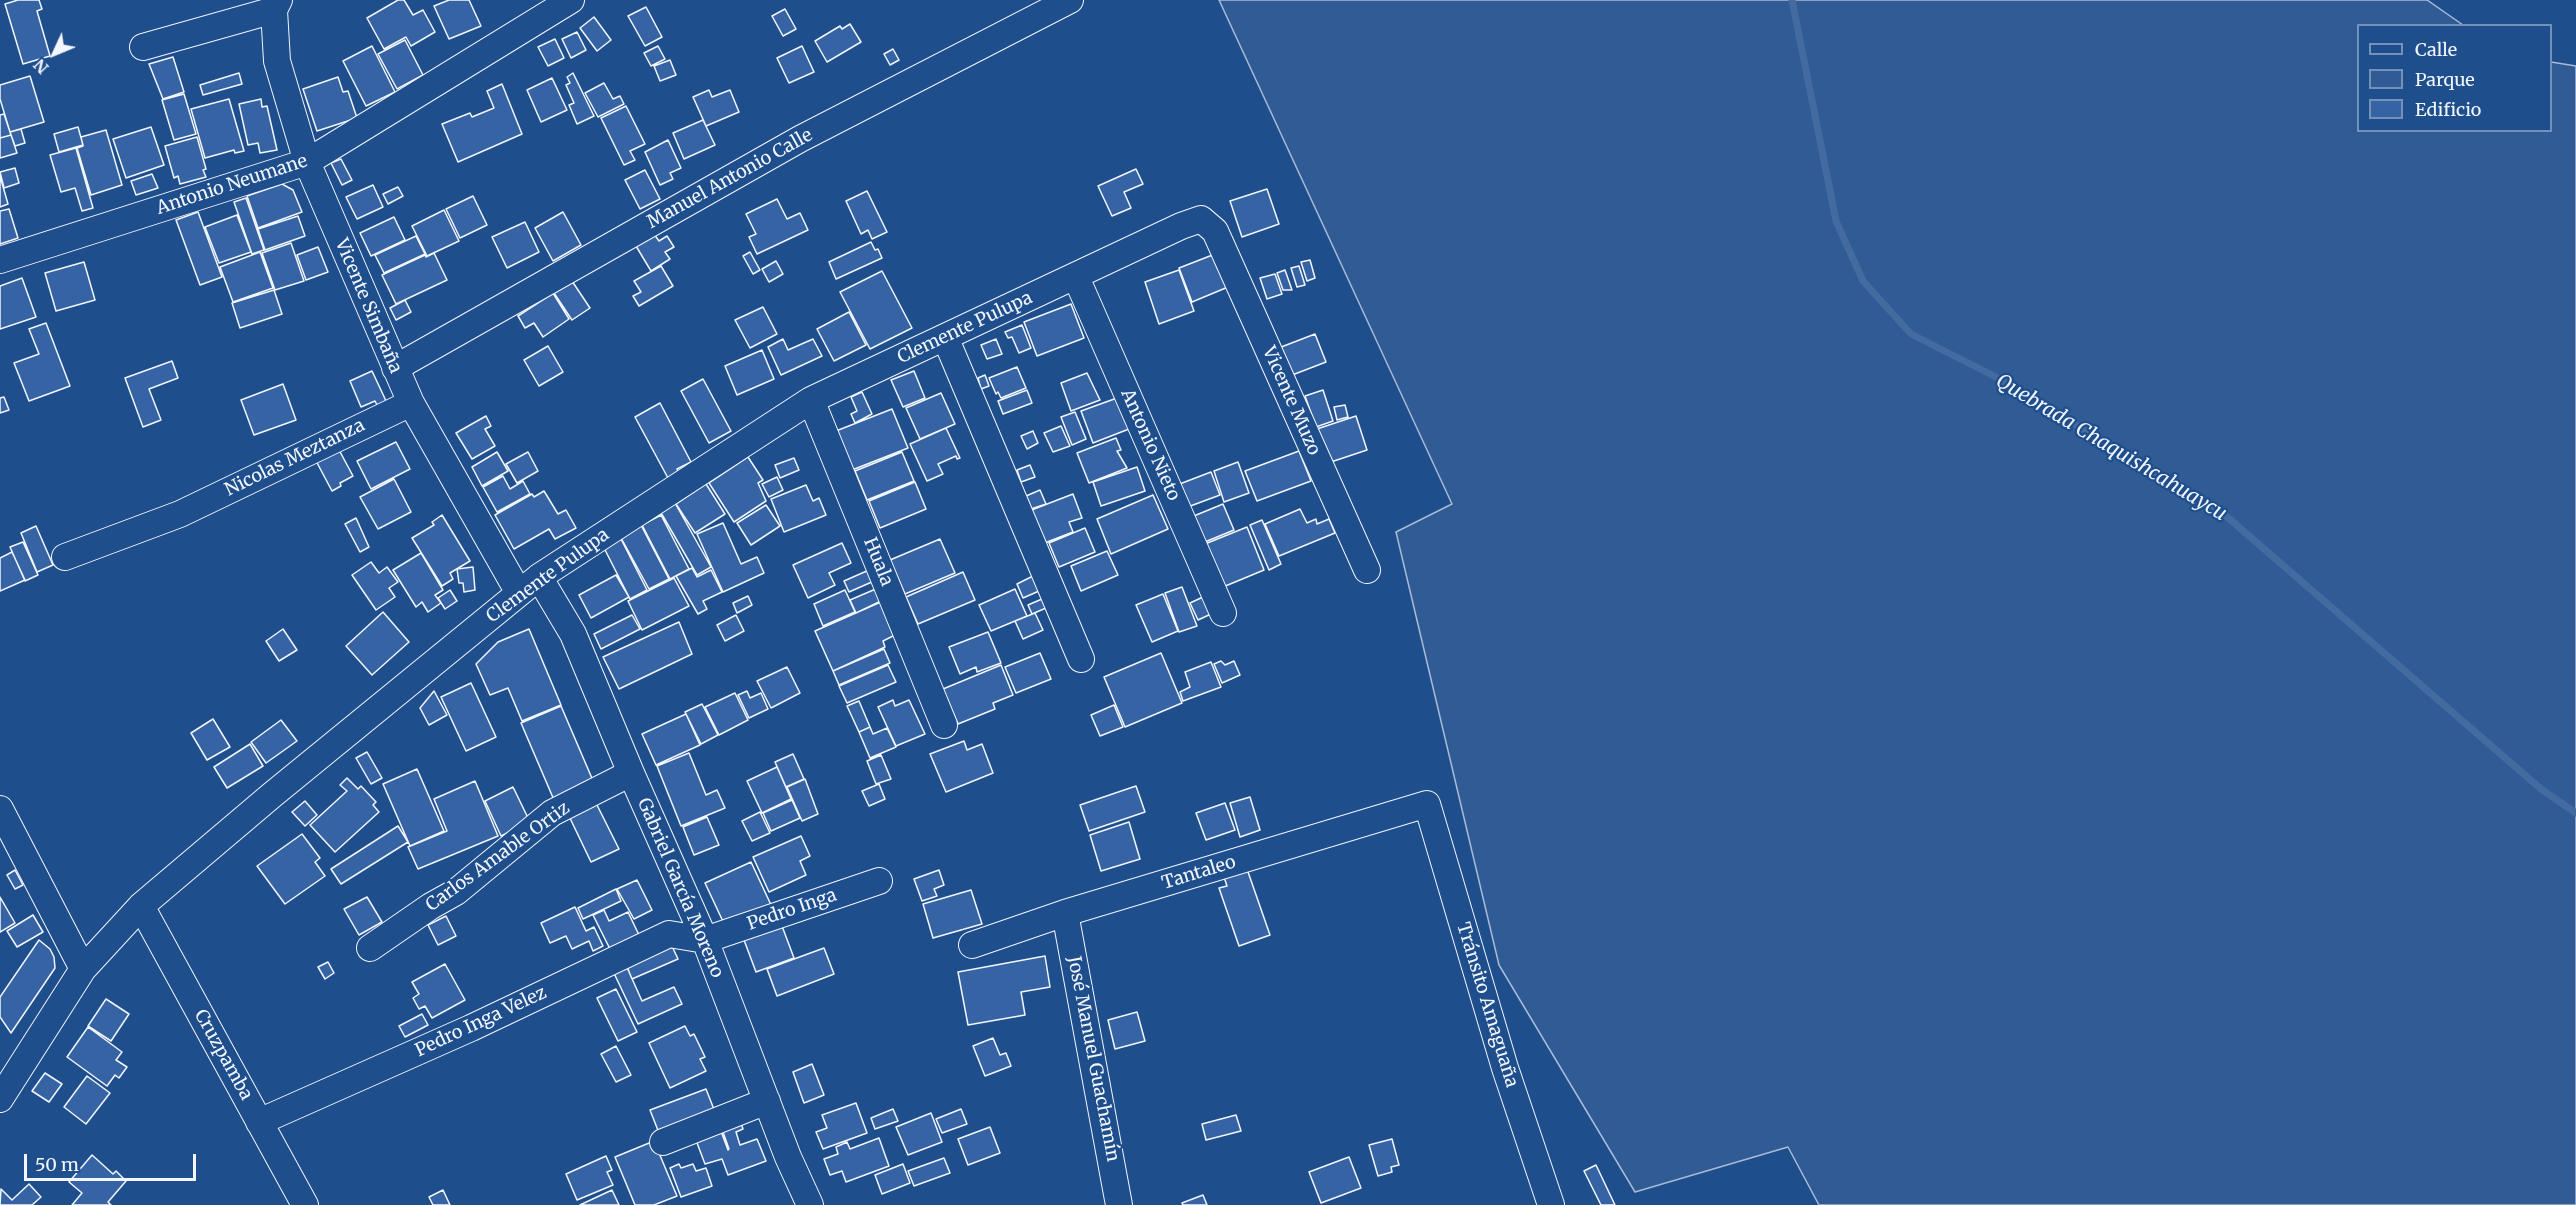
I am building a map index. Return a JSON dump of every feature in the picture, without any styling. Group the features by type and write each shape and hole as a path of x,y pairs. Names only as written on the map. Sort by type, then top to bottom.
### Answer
{"street":[{"name":"Antonio Neumane","path":"0,260 307,162 571,0"},
{"name":"Manuel Antonio Calle","path":"395,368 800,139 1070,0"},
{"name":"Vicente Simbaña","path":"276,5 277,61 307,162 411,403 519,593"},
{"path":"143,47 276,5"},
{"name":"Clemente Pulupa","path":"0,1099 83,969 141,906 539,577 812,400 1181,226 1202,219 1215,231"},
{"name":"Vicente Muzo","path":"1215,231 1367,570"},
{"name":"Antonio Nieto","path":"1076,277 1223,613"},
{"path":"945,337 1081,659"},
{"name":"Huala","path":"812,400 944,725"},
{"name":"Nicolas Meztanza","path":"65,557 180,514 411,403"},
{"name":"Gabriel García Moreno","path":"539,577 573,634 631,773 705,940 810,1205"},
{"name":"Carlos Amable Ortiz","path":"370,948 431,906 456,892 552,813 631,773"},
{"name":"Tantaleo","path":"972,945 1065,913 1427,804"},
{"name":"Tránsito Amaguaña","path":"1427,804 1505,1068 1551,1205"},
{"path":"0,809 83,969"},
{"name":"Pedro Inga","path":"705,940 879,880"},
{"name":"Cruzpamba","path":"141,906 305,1205"},
{"name":"José Manuel Guachamín","path":"1065,913 1119,1205"},
{"name":"Pedro Inga Velez","path":"259,1122 471,1028 669,934 705,940"},
{"path":"663,1142 767,1101"}],"green space":[{"path":"1219,0 2427,0 2462,24 2357,24 2357,132 2552,132 2552,62 2576,66 2576,1205 1819,1205 1788,1147 1635,1192 1499,965 1396,532 1452,504"}],"building":[{"path":"18,0 39,0 42,9 37,11 50,56 23,64 5,4"},
{"path":"398,0 404,0 413,15 423,10 435,32 411,46 406,37 384,49 367,18"},
{"path":"449,0 469,0 481,26 449,39 434,6"},
{"path":"646,7 662,37 645,46 628,16"},
{"path":"785,9 796,29 783,36 772,16"},
{"path":"594,17 611,40 597,51 580,28"},
{"path":"850,24 861,42 827,62 815,41 840,26 842,29"},
{"path":"577,32 586,50 571,58 562,39"},
{"path":"555,39 564,58 548,66 538,47"},
{"path":"405,40 423,75 397,89 378,54"},
{"path":"372,46 395,92 366,106 343,61"},
{"path":"658,46 665,59 651,66 644,53"},
{"path":"802,46 814,72 789,83 777,58"},
{"path":"893,49 899,60 890,65 884,54"},
{"path":"173,57 184,92 163,99 149,64"},
{"path":"670,60 676,75 660,81 654,66"},
{"path":"239,73 242,84 203,95 200,85"},
{"path":"573,73 594,116 577,124 569,105 574,103 566,85 570,83 567,77"},
{"path":"30,76 44,122 10,132 0,99 0,85"},
{"path":"338,77 343,92 348,91 357,118 317,131 303,89"},
{"path":"552,78 567,110 541,122 527,90"},
{"path":"604,83 613,99 620,96 624,104 598,117 585,93"},
{"path":"502,84 522,134 458,162 442,124 470,113 472,117 494,108 487,91"},
{"path":"709,90 712,97 730,90 739,112 706,126 693,97"},
{"path":"184,94 196,134 174,140 162,100"},
{"path":"229,99 244,151 235,153 234,150 205,158 191,109"},
{"path":"261,99 262,107 267,106 277,150 260,153 258,143 248,145 239,104"},
{"path":"626,106 645,144 630,151 635,160 624,165 601,118"},
{"path":"4,114 11,135 0,138 0,115"},
{"path":"703,120 715,145 684,159 673,133"},
{"path":"78,127 83,145 59,152 54,134"},
{"path":"151,127 164,165 126,178 113,139"},
{"path":"21,129 25,143 15,146 10,132"},
{"path":"106,130 122,185 91,195 77,148 83,146 81,137"},
{"path":"11,135 17,153 0,158 0,138"},
{"path":"197,137 206,177 180,184 178,176 174,178 165,146"},
{"path":"668,140 681,168 670,173 673,179 660,185 645,152"},
{"path":"76,148 93,208 82,211 75,188 61,192 50,155"},
{"path":"341,159 352,180 342,185 331,163"},
{"path":"15,168 19,183 4,188 0,172"},
{"path":"1136,169 1143,184 1124,192 1131,208 1112,216 1098,186"},
{"path":"645,170 660,199 640,209 625,180"},
{"path":"152,174 158,188 136,195 131,181"},
{"path":"0,176 8,204 0,207"},
{"path":"282,184 293,190 302,212 258,228 247,196"},
{"path":"373,185 383,207 357,219 346,197"},
{"path":"398,187 403,196 388,204 383,194"},
{"path":"1267,189 1279,224 1242,237 1230,201"},
{"path":"867,191 887,232 872,239 868,230 861,234 846,201"},
{"path":"473,196 487,225 460,238 446,209"},
{"path":"246,198 264,250 252,254 234,202"},
{"path":"777,199 787,219 800,213 808,230 757,254 749,237 756,234 746,214"},
{"path":"9,209 18,238 0,244 0,211"},
{"path":"444,210 459,241 427,256 412,226"},
{"path":"198,212 222,277 200,285 176,220"},
{"path":"563,212 581,245 553,261 535,228"},
{"path":"237,215 251,252 219,263 205,227"},
{"path":"298,216 305,236 265,250 258,229"},
{"path":"394,217 405,240 371,256 360,233"},
{"path":"525,222 539,252 507,268 492,237"},
{"path":"654,234 659,241 667,236 674,247 665,252 670,259 651,271 636,246"},
{"path":"416,236 425,254 384,273 375,255"},
{"path":"871,242 875,250 878,249 882,258 836,279 829,262"},
{"path":"291,243 304,281 275,290 262,253"},
{"path":"318,247 328,272 306,280 297,255"},
{"path":"260,252 273,288 233,302 220,267"},
{"path":"750,252 760,270 753,274 743,256"},
{"path":"434,253 447,280 396,304 382,275"},
{"path":"1215,254 1228,287 1192,302 1179,268"},
{"path":"1310,260 1315,278 1307,281 1301,262"},
{"path":"776,261 783,274 769,282 762,269"},
{"path":"84,262 95,300 56,311 45,273"},
{"path":"661,266 673,286 639,306 633,296 641,292 634,281"},
{"path":"1299,266 1305,285 1297,287 1291,268"},
{"path":"1179,270 1194,311 1159,324 1145,282"},
{"path":"1285,270 1292,290 1283,290 1277,273"},
{"path":"882,271 912,328 870,349 840,292"},
{"path":"1275,274 1282,294 1267,299 1260,278"},
{"path":"22,278 36,317 0,329 0,286"},
{"path":"572,281 590,308 572,320 554,293"},
{"path":"274,290 282,314 240,328 232,303"},
{"path":"553,293 569,319 543,337 534,323 525,328 518,316"},
{"path":"405,300 411,312 396,320 390,308"},
{"path":"1071,304 1084,338 1037,356 1024,322"},
{"path":"763,307 777,334 750,348 735,320"},
{"path":"849,312 866,345 834,361 817,329"},
{"path":"46,323 70,386 29,401 14,363 39,354 29,329"},
{"path":"1022,325 1031,348 1019,353 1012,337 1008,338 1005,332"},
{"path":"1315,334 1326,362 1287,377 1276,349"},
{"path":"783,339 788,350 813,339 822,356 781,375 768,347"},
{"path":"996,339 1002,354 987,359 981,345"},
{"path":"548,346 563,372 539,386 524,360"},
{"path":"762,350 774,379 737,395 725,366"},
{"path":"172,361 178,378 149,389 161,420 143,427 125,378"},
{"path":"1017,367 1026,388 1001,398 998,392 996,394 989,378"},
{"path":"372,371 387,403 378,407 375,401 361,407 350,381"},
{"path":"914,371 925,398 903,407 891,380"},
{"path":"1087,373 1100,400 1071,411 1061,383"},
{"path":"985,375 989,386 981,389 978,378"},
{"path":"703,379 731,431 709,443 681,391"},
{"path":"283,384 296,420 254,435 241,400"},
{"path":"1027,390 1032,403 1003,414 998,401"},
{"path":"1323,390 1333,421 1316,427 1305,396"},
{"path":"862,392 872,414 855,423 851,414 857,411 851,397"},
{"path":"941,393 955,424 920,439 906,408"},
{"path":"4,397 9,410 0,413 0,398"},
{"path":"1117,398 1129,429 1093,443 1081,411"},
{"path":"660,403 691,462 677,469 679,473 668,478 635,417"},
{"path":"1345,405 1348,417 1337,420 1334,407"},
{"path":"892,409 908,448 852,470 836,431"},
{"path":"1075,412 1086,439 1072,445 1061,417"},
{"path":"486,416 491,426 485,429 495,446 472,459 456,433"},
{"path":"1356,416 1367,450 1328,463 1317,429"},
{"path":"1061,426 1070,446 1053,452 1044,433"},
{"path":"946,428 960,458 957,459 956,456 938,464 943,474 927,481 910,444"},
{"path":"1033,431 1038,443 1027,449 1021,436"},
{"path":"1116,438 1121,450 1117,451 1127,468 1089,483 1077,453"},
{"path":"396,442 410,469 371,489 357,461"},
{"path":"338,448 353,476 340,483 341,486 332,491 315,459"},
{"path":"1299,451 1311,481 1257,501 1245,471"},
{"path":"497,452 508,471 482,486 472,467"},
{"path":"528,452 538,471 517,483 506,464"},
{"path":"902,452 914,481 867,500 855,471"},
{"path":"748,457 763,480 758,483 766,501 734,522 709,483"},
{"path":"794,458 799,470 780,478 775,465"},
{"path":"1238,462 1249,493 1224,502 1214,471"},
{"path":"1030,465 1035,477 1021,482 1017,470"},
{"path":"1137,467 1145,491 1101,506 1093,482"},
{"path":"1211,472 1220,495 1185,508 1177,485"},
{"path":"503,476 510,489 523,481 530,494 497,512 483,487"},
{"path":"777,477 783,490 769,497 762,484"},
{"path":"394,479 411,512 378,529 360,497"},
{"path":"915,482 926,509 880,528 869,501"},
{"path":"706,484 725,514 695,533 676,504"},
{"path":"806,485 813,501 819,498 826,515 784,532 771,499"},
{"path":"1040,490 1046,504 1031,509 1026,496"},
{"path":"544,491 558,514 566,510 576,528 555,539 549,529 514,549 495,515 532,494 534,497"},
{"path":"1073,494 1082,518 1069,522 1073,532 1042,544 1029,511"},
{"path":"1153,495 1168,529 1111,554 1097,519"},
{"path":"675,503 711,567 697,575 660,511"},
{"path":"1223,504 1234,530 1200,544 1189,518"},
{"path":"766,505 780,526 751,545 737,523"},
{"path":"1300,509 1307,523 1316,519 1317,524 1329,519 1335,533 1279,556 1265,524"},
{"path":"442,515 470,561 450,573 453,579 442,586 412,538 434,525 432,522"},
{"path":"661,515 689,569 670,579 642,525"},
{"path":"356,518 369,547 360,552 345,524"},
{"path":"1262,520 1281,564 1269,570 1250,525"},
{"path":"723,523 741,564 757,557 764,573 723,592 697,534"},
{"path":"641,525 669,579 649,589 620,536"},
{"path":"36,526 53,565 37,572 21,533"},
{"path":"1247,527 1264,570 1223,587 1205,544"},
{"path":"1085,528 1095,552 1059,567 1049,543"},
{"path":"620,537 647,590 630,599 603,546"},
{"path":"940,539 955,573 905,594 890,560"},
{"path":"23,542 38,575 25,581 10,547"},
{"path":"842,543 851,563 829,573 835,585 808,598 793,565"},
{"path":"1107,551 1118,575 1081,591 1071,566"},
{"path":"12,552 25,580 0,591 0,558"},
{"path":"421,553 443,590 435,595 441,603 428,612 422,602 416,607 393,570"},
{"path":"371,562 379,573 387,567 398,582 389,588 395,597 376,610 352,575"},
{"path":"473,567 475,590 464,592 463,583 459,583 457,569"},
{"path":"692,568 697,577 711,570 722,592 703,601 707,609 698,614 676,576"},
{"path":"869,570 874,581 849,592 844,581"},
{"path":"963,572 975,600 918,624 906,597"},
{"path":"616,575 629,597 591,618 579,595"},
{"path":"1033,576 1039,591 1023,598 1017,584"},
{"path":"674,578 689,606 642,630 628,601"},
{"path":"1182,587 1197,626 1179,632 1165,593"},
{"path":"878,588 883,600 856,613 850,600"},
{"path":"1015,589 1027,616 991,631 979,605"},
{"path":"450,590 457,601 445,609 438,598"},
{"path":"845,590 855,612 823,626 814,604"},
{"path":"1163,594 1178,631 1152,642 1136,605"},
{"path":"748,596 752,605 737,613 733,603"},
{"path":"1203,597 1211,614 1198,620 1190,603"},
{"path":"1042,599 1046,608 1032,614 1028,605"},
{"path":"883,601 897,634 883,641 885,647 833,671 815,631"},
{"path":"383,612 409,642 372,675 346,646"},
{"path":"1035,613 1043,630 1023,639 1015,621"},
{"path":"632,615 640,629 601,649 594,634"},
{"path":"736,615 744,631 725,641 717,625"},
{"path":"679,622 692,654 619,689 603,657"},
{"path":"283,629 297,650 279,661 266,641"},
{"path":"529,629 561,705 522,721 508,688 490,695 476,664 498,642"},
{"path":"988,632 1001,663 977,672 976,667 960,674 949,647"},
{"path":"884,649 890,663 839,685 833,671"},
{"path":"1040,653 1051,679 1016,693 1005,667"},
{"path":"1161,653 1182,703 1125,727 1104,677"},
{"path":"1221,661 1225,665 1234,661 1240,675 1222,683 1214,664"},
{"path":"1211,662 1221,687 1183,701 1180,692 1190,687 1185,672"},
{"path":"888,665 896,682 847,703 839,686"},
{"path":"1001,665 1013,695 993,703 995,709 958,724 943,689"},
{"path":"787,667 800,693 771,708 757,681"},
{"path":"471,683 496,737 466,751 441,697"},
{"path":"434,691 447,715 429,725 420,708"},
{"path":"747,691 750,698 761,693 768,709 749,718 738,695"},
{"path":"735,693 748,720 719,735 705,707"},
{"path":"893,700 895,706 909,700 925,734 896,746 878,707"},
{"path":"859,701 870,727 859,732 847,706"},
{"path":"702,704 718,735 701,744 685,712"},
{"path":"1114,705 1123,727 1100,736 1091,715"},
{"path":"561,706 597,790 557,807 521,723"},
{"path":"686,714 700,745 656,765 642,734"},
{"path":"213,719 230,747 207,760 191,733"},
{"path":"281,720 297,741 266,763 251,742"},
{"path":"870,727 873,734 887,728 896,747 870,758 859,732"},
{"path":"964,741 967,750 982,744 993,773 946,792 930,754"},
{"path":"250,744 263,766 227,788 214,767"},
{"path":"367,752 382,778 371,784 356,758"},
{"path":"689,753 706,795 717,790 725,808 681,826 657,766"},
{"path":"793,754 804,779 786,787 775,762"},
{"path":"881,755 891,779 876,784 867,761"},
{"path":"777,767 791,799 762,813 747,781"},
{"path":"417,769 444,831 410,846 383,784"},
{"path":"347,778 358,789 361,786 376,802 373,805 379,812 335,852 310,825 347,791 340,785"},
{"path":"805,779 818,814 802,821 787,787"},
{"path":"475,781 498,836 418,869 408,847 447,831 434,799"},
{"path":"879,784 885,799 869,806 862,791"},
{"path":"1136,786 1145,812 1089,831 1080,805"},
{"path":"513,787 530,822 501,836 485,801"},
{"path":"1250,797 1260,830 1240,837 1230,803"},
{"path":"792,800 800,818 771,831 763,813"},
{"path":"305,801 317,815 305,826 292,812"},
{"path":"595,801 619,849 591,862 568,814"},
{"path":"1225,803 1235,830 1206,840 1196,813"},
{"path":"760,812 770,833 752,841 742,821"},
{"path":"707,817 719,845 694,855 683,827"},
{"path":"1129,822 1140,859 1101,871 1090,835"},
{"path":"398,826 408,842 341,884 331,869"},
{"path":"302,834 320,858 315,862 325,876 285,904 257,866"},
{"path":"801,836 810,856 800,861 806,875 769,892 753,857"},
{"path":"751,862 772,907 727,930 705,883"},
{"path":"1247,869 1270,935 1239,946 1219,888 1227,886 1224,877"},
{"path":"15,870 23,885 15,889 7,875"},
{"path":"939,870 944,885 934,889 937,896 922,901 914,879"},
{"path":"637,880 652,910 634,919 617,889"},
{"path":"616,889 621,901 583,919 578,908"},
{"path":"971,890 982,924 933,938 923,904"},
{"path":"0,897 15,923 0,932"},
{"path":"367,897 382,922 359,935 344,909"},
{"path":"575,907 586,931 594,927 603,946 593,951 589,941 572,949 566,936 550,943 541,923"},
{"path":"604,910 609,921 628,912 639,935 610,949 593,915"},
{"path":"33,915 43,932 17,947 7,931"},
{"path":"446,916 456,936 438,945 428,925"},
{"path":"779,918 794,958 756,972 741,932"},
{"path":"39,940 50,949 54,957 55,968 11,1033 0,1017 0,997"},
{"path":"671,944 678,959 632,979 626,964"},
{"path":"824,948 834,974 777,996 767,969"},
{"path":"1045,956 1050,987 1021,992 1025,1015 968,1025 958,972"},
{"path":"328,962 334,973 325,979 318,967"},
{"path":"625,963 642,1001 674,987 682,1004 638,1024 612,969"},
{"path":"445,964 465,1000 432,1018 425,1006 419,1009 413,998 419,994 412,982"},
{"path":"616,989 637,1032 618,1041 597,998"},
{"path":"106,999 129,1014 111,1041 88,1026"},
{"path":"1137,1012 1145,1041 1115,1049 1108,1020"},
{"path":"422,1014 428,1025 405,1037 399,1026"},
{"path":"685,1026 690,1036 694,1034 705,1057 700,1059 706,1071 670,1088 649,1043"},
{"path":"88,1027 122,1052 116,1060 127,1067 119,1078 115,1075 107,1086 67,1057"},
{"path":"993,1038 1000,1055 1006,1053 1011,1066 985,1076 973,1046"},
{"path":"616,1046 631,1075 616,1082 601,1054"},
{"path":"812,1064 824,1095 804,1103 793,1072"},
{"path":"45,1073 62,1084 49,1102 32,1091"},
{"path":"87,1076 110,1093 86,1124 64,1107"},
{"path":"706,1089 715,1112 659,1133 650,1110"},
{"path":"856,1103 867,1133 823,1149 816,1132 827,1128 822,1115"},
{"path":"893,1109 898,1121 875,1129 871,1118"},
{"path":"961,1109 967,1124 942,1133 936,1119"},
{"path":"931,1113 942,1142 908,1155 896,1127"},
{"path":"738,1114 743,1129 736,1132 740,1145 757,1139 766,1161 728,1175 722,1159 705,1164 694,1135 719,1126 728,1150 723,1132"},
{"path":"1236,1115 1241,1131 1206,1140 1202,1124"},
{"path":"990,1127 1000,1153 968,1165 958,1139"},
{"path":"879,1138 889,1166 846,1182 842,1171 830,1175 824,1159 838,1154 836,1147 847,1142 850,1149"},
{"path":"1392,1139 1399,1165 1391,1167 1392,1172 1378,1176 1369,1145"},
{"path":"654,1141 677,1196 654,1205 635,1205 615,1157"},
{"path":"92,1155 113,1174 116,1171 126,1181 108,1202 111,1205 72,1205 82,1193 69,1182"},
{"path":"606,1156 612,1170 607,1172 613,1185 577,1200 566,1174"},
{"path":"1349,1157 1361,1188 1321,1203 1309,1172"},
{"path":"944,1158 950,1173 914,1186 908,1171"},
{"path":"679,1164 681,1168 693,1164 696,1171 706,1168 712,1186 681,1197 670,1168"},
{"path":"903,1164 910,1183 882,1194 875,1175"},
{"path":"1596,1165 1615,1205 1601,1205 1584,1171"},
{"path":"29,1184 41,1197 32,1205 0,1205 1,1189 12,1200"},
{"path":"443,1190 450,1205 433,1205 429,1197"},
{"path":"612,1190 619,1205 580,1205"},
{"path":"1203,1195 1207,1205 1183,1205 1182,1203"}],"waterway":[{"name":"Quebrada Chaquishcahuaycu","path":"1792,0 1836,221 1863,281 1911,334 1994,376 2218,509 2541,789 2576,813"}]}
